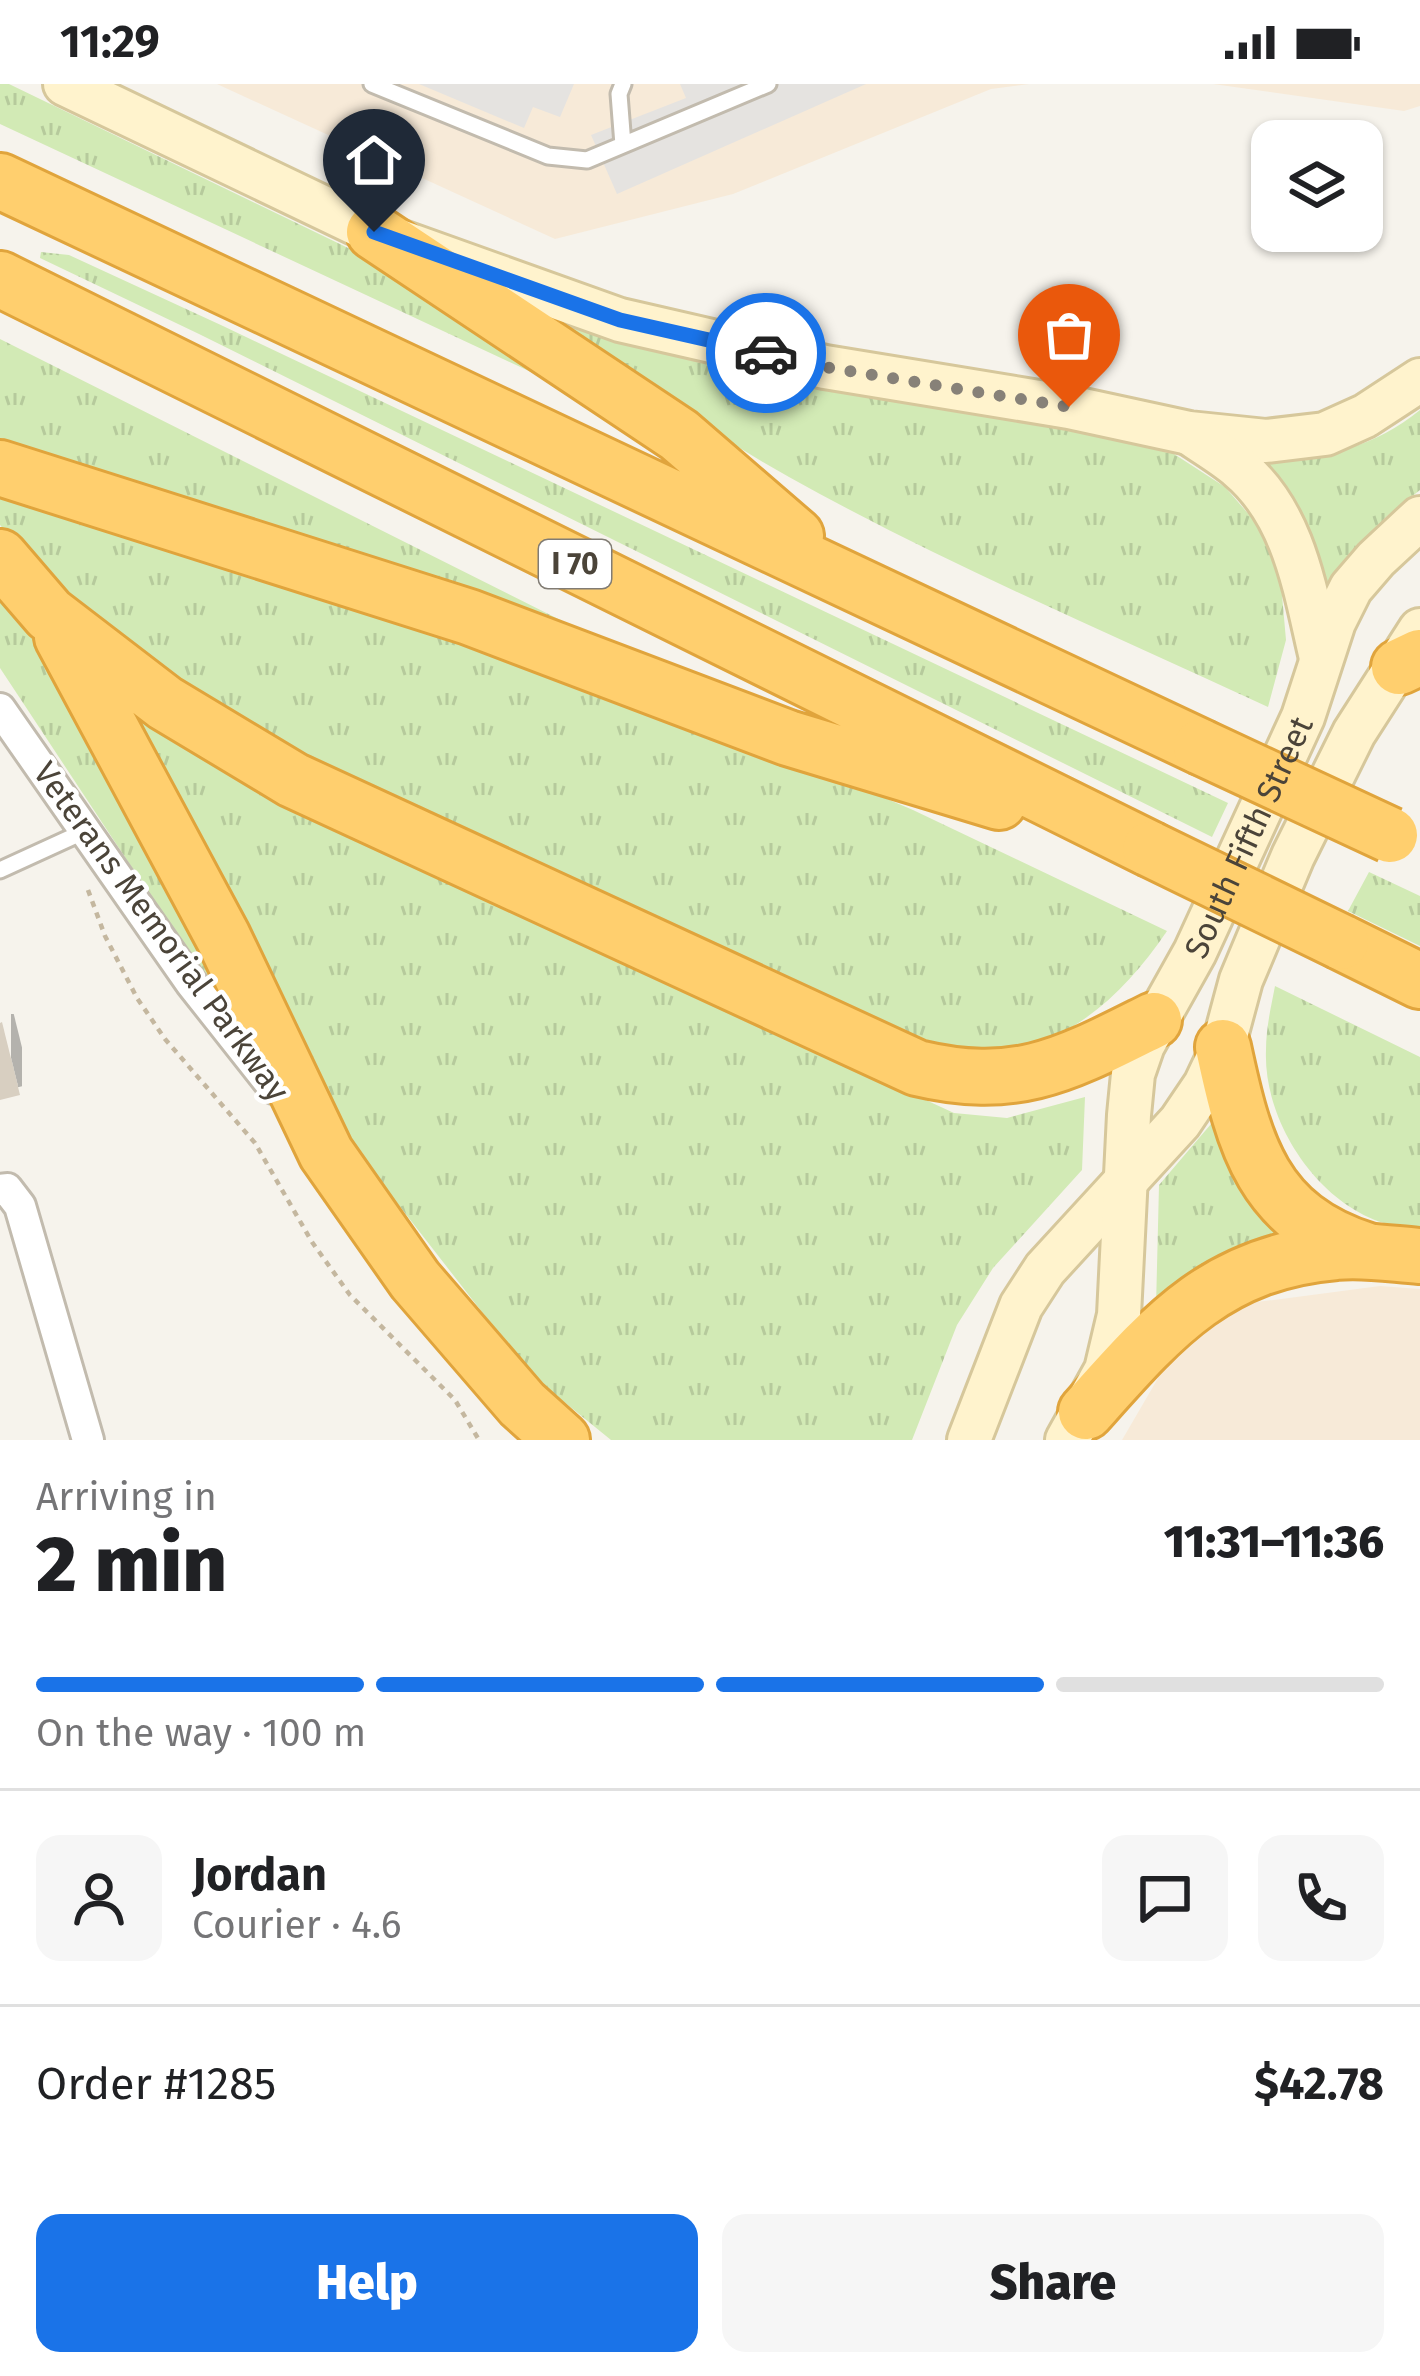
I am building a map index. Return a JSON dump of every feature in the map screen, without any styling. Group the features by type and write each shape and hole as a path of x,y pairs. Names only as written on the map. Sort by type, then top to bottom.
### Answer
{"highway":[{"path":"0,181 1405,843"},
{"path":"374,232 679,435 848,580"},
{"name":"I 70","path":"0,279 1420,981"},
{"path":"0,468 469,617 788,738 1150,848"},
{"path":"0,557 50,614 165,703 292,780 917,1068 990,1080 1019,1076 1068,1063 1154,1020"},
{"path":"50,614 224,938 326,1153 415,1280 522,1404 562,1440"},
{"path":"1223,1047 1237,1114 1260,1173 1293,1210 1333,1240 1394,1253"},
{"path":"1077,1426 1159,1330 1237,1276 1282,1261 1336,1252 1394,1253"}],"main road":[{"path":"65,84 374,232 620,320 825,367 1069,407 1189,433 1266,441 1325,434 1365,416 1420,380"},
{"path":"1189,433 1241,469 1268,499 1293,546 1321,658"},
{"name":"South Fifth Street","path":"1077,1426 1106,1370 1119,1315 1133,1074 1154,1020 1195,952 1303,717 1321,658 1351,589 1420,518"},
{"name":"South Fifth Street","path":"969,1440 1021,1306 1046,1270 1180,1122 1205,1085 1223,1047 1241,980 1293,856 1354,734 1413,651"}],"street":[{"name":"Veterans Memorial Parkway","path":"0,709 191,983 326,1153"},
{"path":"0,1190 8,1189 20,1206 88,1440"}],"lane":[{"path":"371,84 548,156 587,160 768,84"},
{"path":"622,84 623,145"},
{"path":"0,870 83,832"}],"path":[{"path":"84,879 136,998 255,1143 312,1242 350,1295 455,1400 479,1440"}],"shaded area":[{"path":"217,84 1029,84 991,89 733,194 555,239"},
{"path":"419,84 574,84 560,117 533,107 524,128"},
{"path":"680,84 866,84 617,194 591,135 686,98"},
{"path":"1213,84 1420,84 1420,106 1404,111"},
{"path":"1380,1286 1420,1289 1420,1440 1122,1440 1175,1349 1227,1306"}],"green space":[{"path":"0,84 9,84 404,275 595,402 0,124"},
{"path":"41,252 69,255 223,326 1228,803 1212,837 40,258"},
{"path":"522,300 1171,452 1225,487 1265,533 1280,573 1286,640 1268,707 966,568 789,477 687,414"},
{"path":"0,339 634,657 0,448"},
{"path":"1420,410 1420,490 1386,517 1326,585 1299,520 1260,461 1303,458 1364,443"},
{"path":"0,494 216,555 706,722 913,810 1167,931 1105,1003 1054,1036 995,1052 956,1051 916,1040 556,870 427,822 191,697 43,574 0,525"},
{"path":"0,591 40,645 223,988 214,992 0,668"},
{"path":"101,679 865,1072 954,1113 1007,1118 1085,1097 1082,1170 993,1268 957,1325 912,1440 611,1440 531,1375 359,1154 288,1045"},
{"path":"1369,872 1420,896 1420,946 1348,911"},
{"path":"1275,986 1420,1057 1420,1231 1359,1212 1336,1197 1298,1155 1284,1130 1267,1077 1267,1034"},
{"path":"1211,1124 1217,1127 1244,1186 1285,1237 1156,1307 1159,1185"}],"building":[{"path":"0,1023 20,1095 0,1100"}],"way so far":[{"path":"766,353 1069,407"}],"route":[{"path":"374,232 620,320 766,353"}]}
